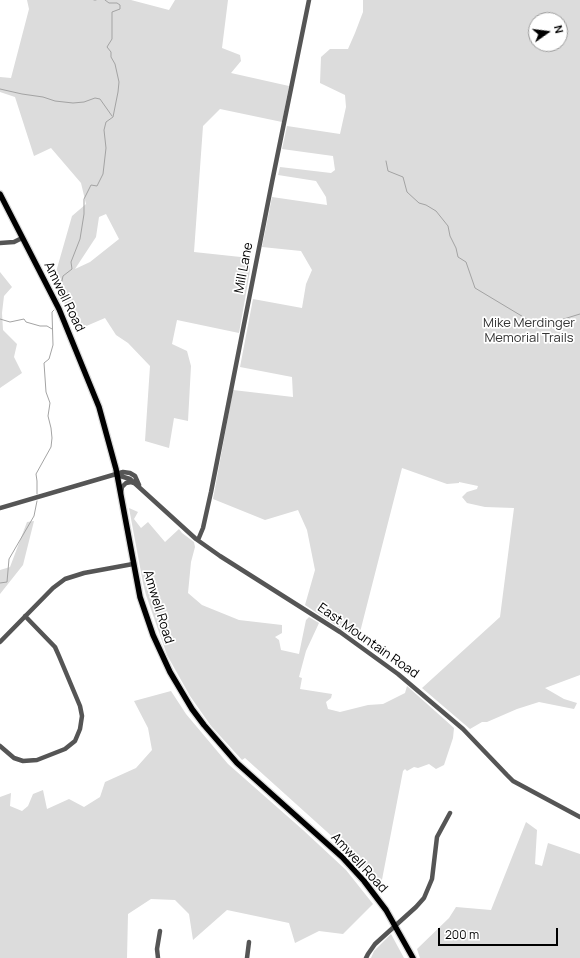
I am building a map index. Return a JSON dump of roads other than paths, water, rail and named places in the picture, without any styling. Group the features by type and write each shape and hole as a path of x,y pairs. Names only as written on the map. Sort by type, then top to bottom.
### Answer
{"main road":[{"name":"Amwell Road","path":"0,194 59,309 93,390 109,438 118,475 140,597 153,634 170,672 192,709 216,740 237,763 318,835 355,871 379,901 413,958"}],"street":[{"name":"Mill Lane","path":"198,540 211,492 309,0"},
{"path":"0,243 14,242 22,238"},
{"name":"East Mountain Road","path":"0,508 118,475 123,472 130,473 135,476 137,485 198,540 249,576 340,632 415,688 462,729 513,781 580,817"},
{"path":"121,495 122,488 126,483 131,482 137,485"},
{"path":"0,642 53,588 65,579 84,573 133,564"},
{"path":"0,746 14,758 29,761 37,760 65,749 75,740 80,729 82,716 80,706 60,656 55,647 25,616"},
{"path":"366,958 375,944 420,903 429,890 433,874 437,837 450,813"},
{"path":"158,958 157,949 160,931"},
{"path":"247,958 249,942"}],"waterway":[{"path":"58,302 63,289 61,285 63,276 72,269 71,262 80,239 84,214 84,199 91,185 97,186 103,174 106,148 104,130 106,122 113,117 118,92 119,82 115,64 111,57 111,52 107,47 112,39 112,12 120,9 120,5 117,3 109,3 105,0"},
{"path":"0,89 43,97 55,101 73,103 84,102 95,98 100,99 112,116"},
{"path":"386,161 388,171 403,177 407,192 419,203 436,211 448,226 458,257 466,262 475,288 530,321 544,325 580,314"},
{"path":"37,494 36,474 51,447 52,438 48,416 50,403 46,392 44,363 49,359 53,345 52,312 54,310"},
{"path":"0,319 10,322 24,319 26,322 40,326 47,326 52,329"},
{"path":"0,583 7,582 9,559 34,516 37,501"}],"park label":[{"name":"Mike Merdinger Memorial Trails","path":"529,330"}]}
